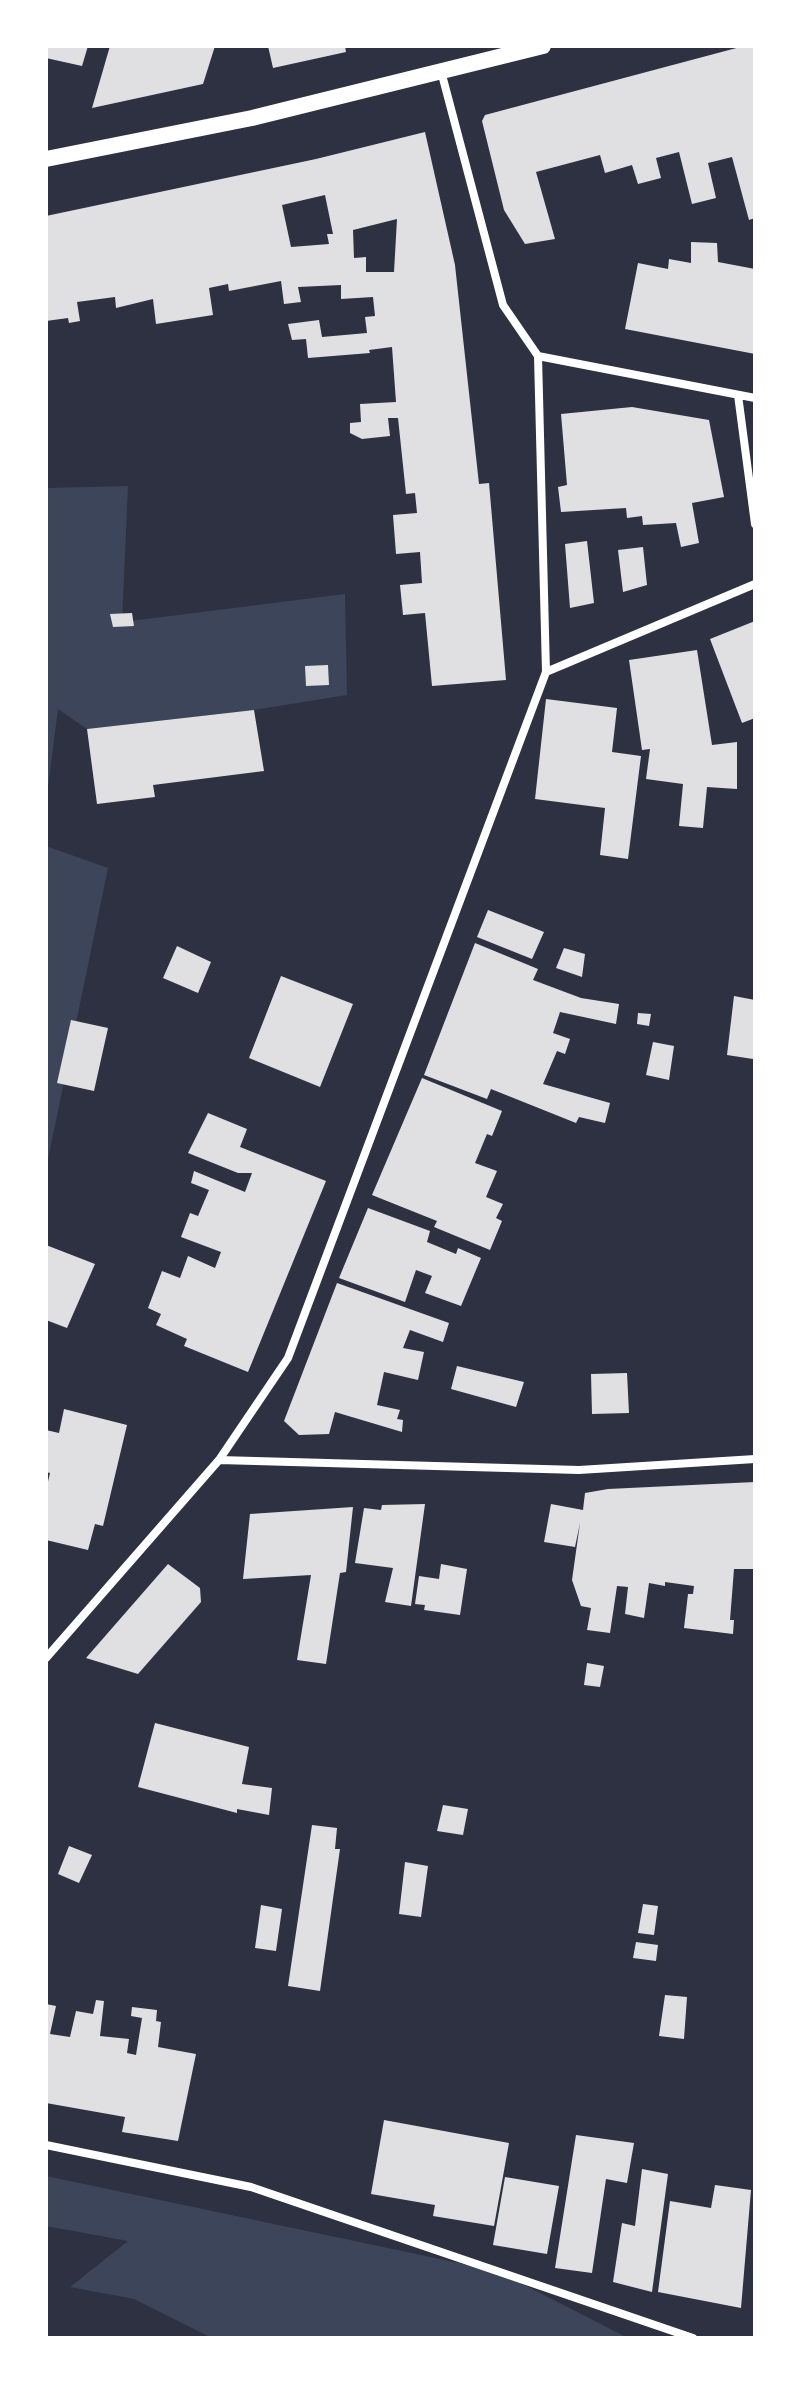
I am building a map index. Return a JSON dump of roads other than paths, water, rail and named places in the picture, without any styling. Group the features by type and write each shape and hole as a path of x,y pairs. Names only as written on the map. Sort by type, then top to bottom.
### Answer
{"main road":[{"path":"46,159 252,118 514,50 543,46"}],"street":[{"path":"46,1658 219,1460 288,1358 546,672 538,356 503,305 441,71"},
{"path":"538,356 755,398"},
{"path":"738,395 755,524"},
{"path":"546,672 755,584"},
{"path":"219,1460 579,1470 755,1459"},
{"path":"46,2145 251,2187 693,2338"}]}
